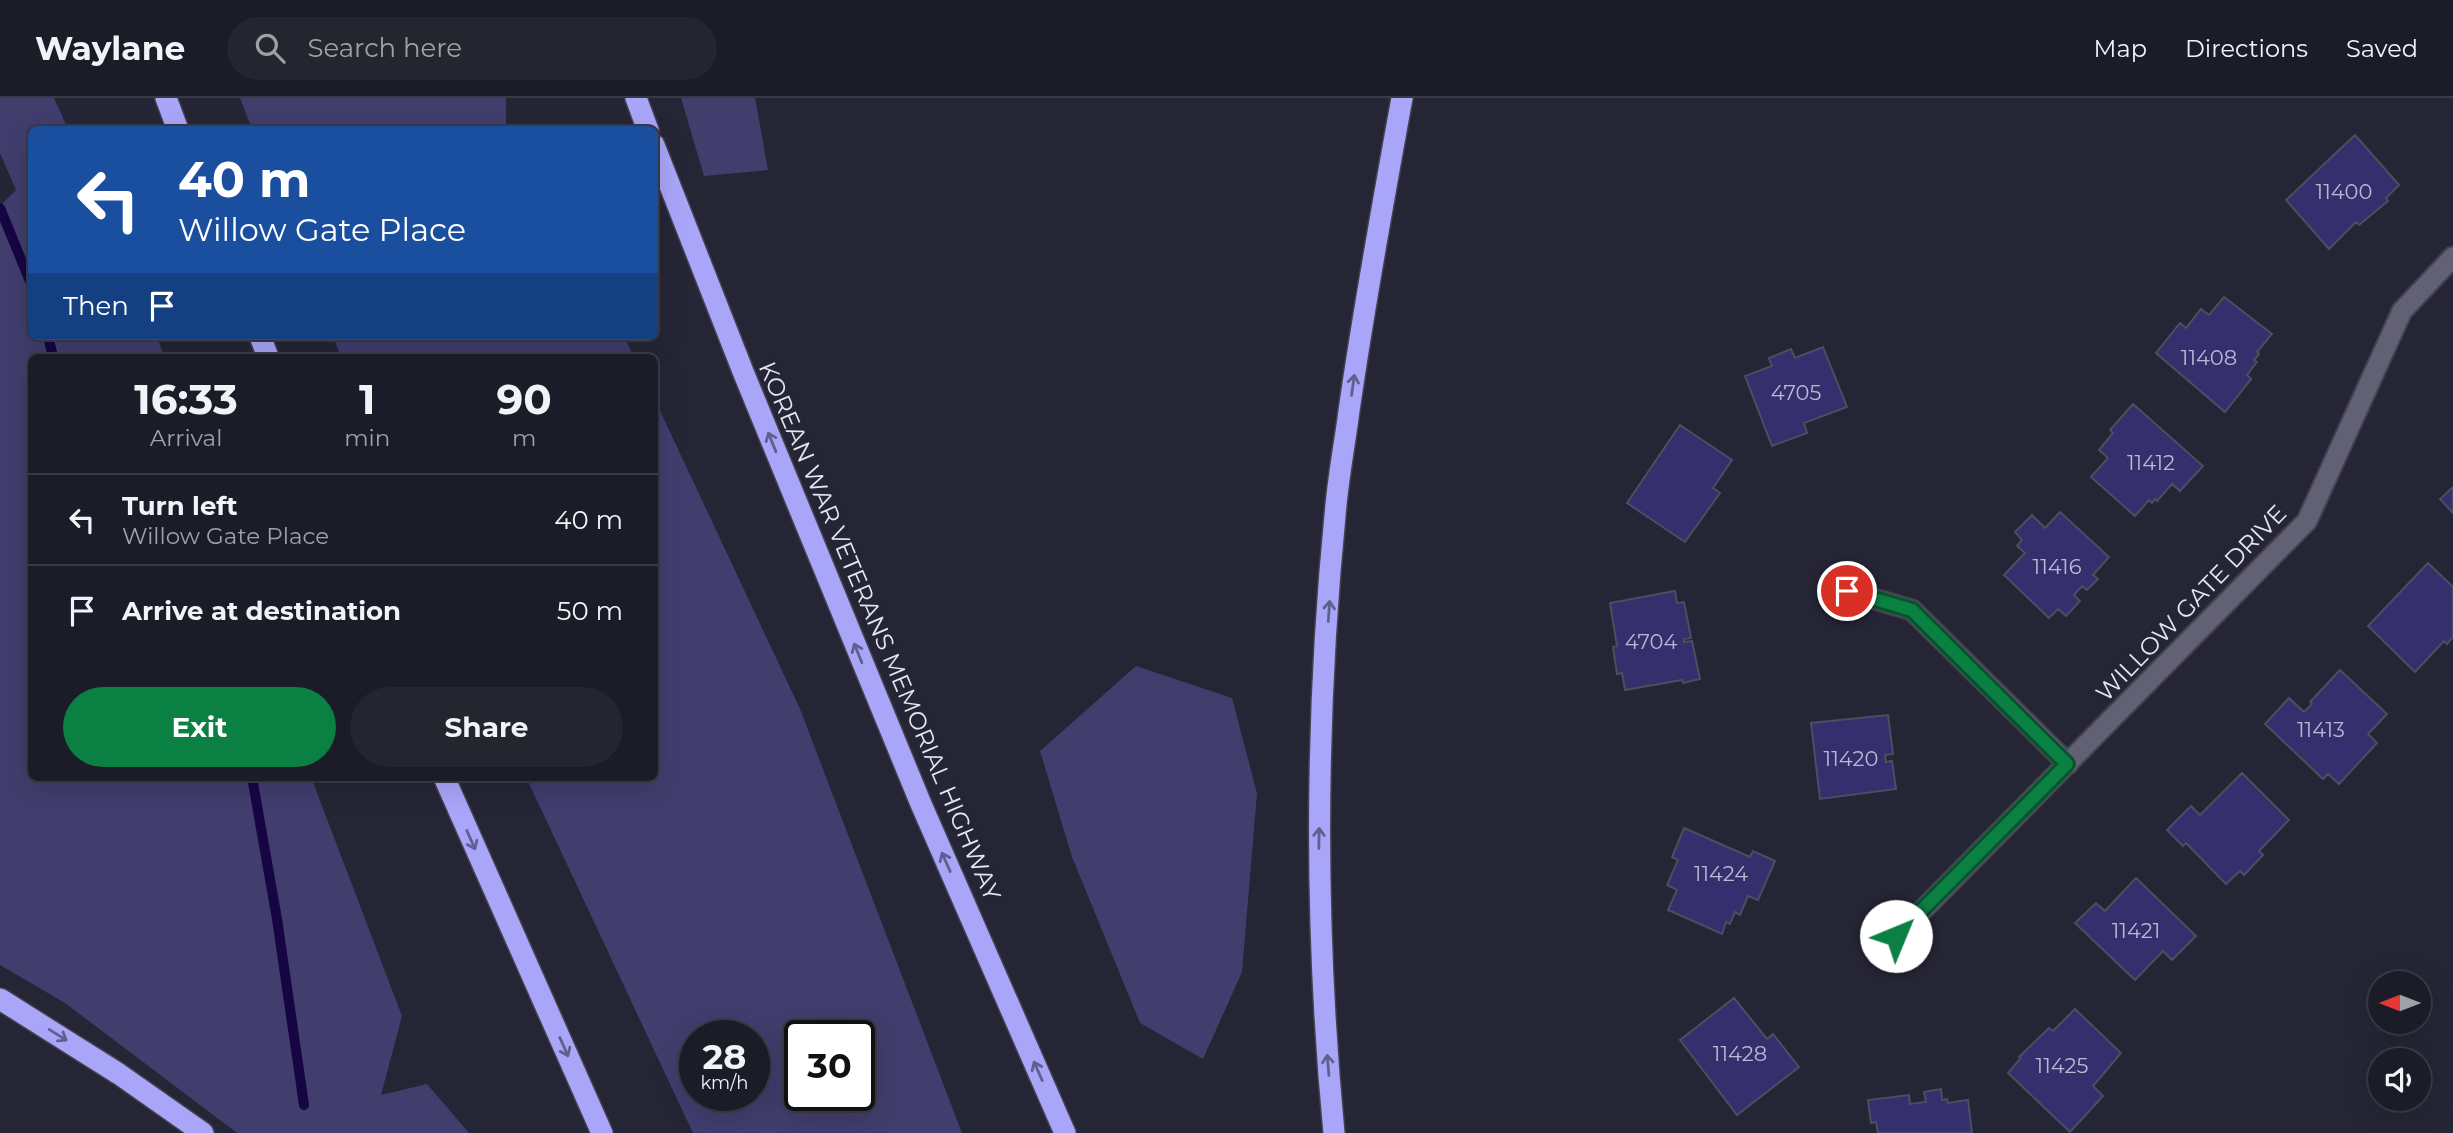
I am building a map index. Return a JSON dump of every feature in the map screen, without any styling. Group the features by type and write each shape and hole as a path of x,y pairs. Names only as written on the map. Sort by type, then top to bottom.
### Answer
{"highway":[{"path":"166,98 176,126"},
{"path":"636,98 646,126"},
{"path":"1334,1133 1327,1060 1319,870 1322,706 1336,504 1364,308 1402,98"},
{"name":"KOREAN WAR VETERANS MEMORIAL HIGHWAY","path":"658,155 744,374 910,779 1065,1133"},
{"path":"446,781 602,1133"},
{"path":"0,999 119,1074 203,1133"}],"street":[{"name":"WILLOW GATE DRIVE","path":"1896,936 2307,521 2402,311 2453,257"},
{"path":"1847,591 1912,610 2067,764"}],"shaded area":[{"path":"0,98 54,98 67,126 28,126 28,340 158,340 163,354 28,354 28,781 313,781 402,1016 381,1095 427,1084 469,1133 237,1133 65,1003 0,965 0,206 16,190 0,153"},
{"path":"240,98 506,98 506,126 251,126"},
{"path":"681,98 755,98 768,170 704,176"},
{"path":"335,340 626,340 633,354 340,354"},
{"path":"658,406 800,709 962,1133 693,1133 683,1111 770,1111 770,1020 679,1020 679,1103 528,781 658,781"},
{"path":"1136,666 1232,698 1257,793 1242,972 1203,1059 1140,1023 1072,857 1040,751"}],"building":[{"path":"2355,135 2399,185 2386,198 2388,201 2359,225 2356,222 2329,249 2286,200"},
{"path":"2224,297 2272,334 2257,352 2259,354 2254,360 2257,362 2247,375 2251,379 2225,412 2156,353 2180,323 2186,328 2201,309 2209,315"},
{"path":"1823,347 1847,407 1804,423 1807,433 1772,446 1745,376 1772,366 1769,358 1791,349 1795,358"},
{"path":"2133,404 2203,466 2180,491 2172,484 2157,501 2155,499 2152,503 2149,500 2135,516 2091,477 2108,458 2099,450 2113,433 2110,430"},
{"path":"1680,425 1732,460 1713,488 1720,493 1685,542 1627,503"},
{"path":"2453,487 2453,513 2440,499"},
{"path":"2060,512 2109,557 2093,575 2098,579 2087,590 2082,586 2074,595 2080,601 2066,616 2058,609 2049,618 2004,575 2025,553 2017,546 2022,540 2015,532 2032,515 2045,528"},
{"path":"2428,563 2453,587 2453,637 2447,644 2444,641 2415,672 2368,626"},
{"path":"1675,591 1677,603 1684,602 1691,638 1684,639 1684,642 1692,641 1700,679 1625,690 1622,673 1617,674 1613,647 1617,646 1610,603"},
{"path":"2340,670 2387,714 2368,734 2377,743 2339,784 2328,774 2323,779 2265,724 2289,698 2304,712"},
{"path":"1888,715 1893,754 1885,755 1886,762 1892,761 1896,789 1820,799 1811,723"},
{"path":"2242,773 2289,820 2259,851 2263,855 2244,875 2240,871 2226,884 2186,843 2183,846 2167,830 2191,806 2200,815"},
{"path":"1684,828 1750,857 1753,851 1775,861 1758,900 1748,896 1740,915 1735,912 1730,924 1726,922 1722,934 1668,910 1677,890 1667,885 1678,860 1672,857"},
{"path":"2136,878 2196,936 2172,960 2163,951 2135,980 2075,923 2096,903 2105,911"},
{"path":"1734,998 1767,1039 1773,1034 1799,1067 1737,1115 1680,1040"},
{"path":"2075,1009 2121,1053 2093,1086 2103,1096 2070,1132 2008,1073 2021,1058 2019,1057 2049,1028 2053,1031"},
{"path":"1941,1089 1942,1100 1947,1099 1948,1103 1968,1100 1972,1133 1878,1133 1876,1122 1871,1123 1868,1100 1909,1095 1910,1104 1926,1102 1924,1092"}],"waterway":[{"path":"0,208 28,276"},
{"path":"49,340 52,354"},
{"path":"253,781 277,919 304,1105"}],"route":[{"path":"1847,591 1912,610 2067,764 1896,936"}]}
